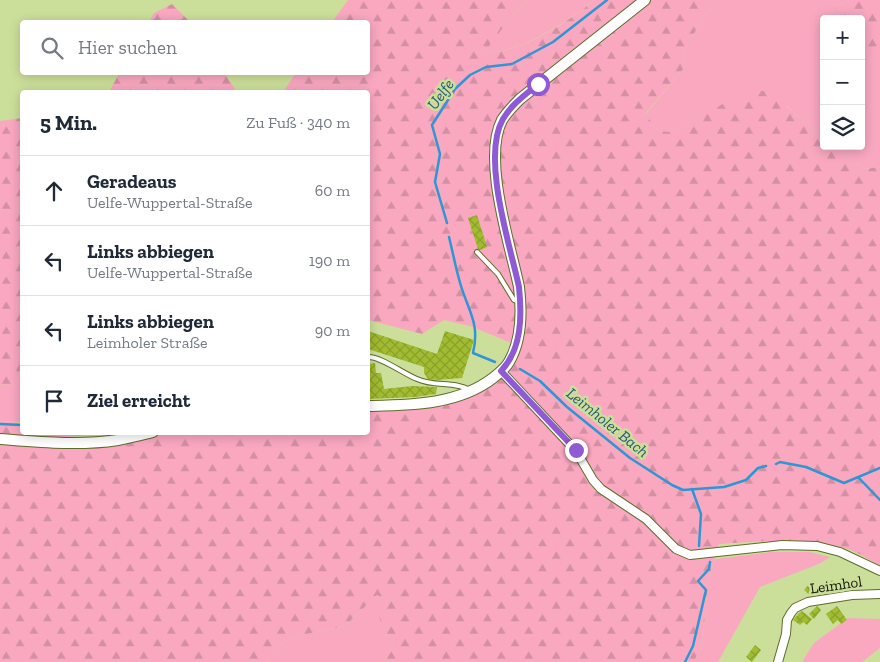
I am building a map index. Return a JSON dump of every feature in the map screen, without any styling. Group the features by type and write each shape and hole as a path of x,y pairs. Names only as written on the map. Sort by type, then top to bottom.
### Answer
{"main road":[{"path":"370,406 433,402 472,391 501,371 511,358 518,339 521,302 494,167 496,140 500,127 511,108 520,99 645,0"},
{"path":"0,439 65,443 118,440 139,435"}],"street":[{"path":"501,371 576,450 593,480 601,489 646,519 676,549 690,555 782,545 817,546 840,552 880,571"},
{"name":"Leimhol","path":"778,662 786,634 787,620 795,608 808,602 852,595 880,594"}],"lane":[{"path":"478,252 498,274 514,300 521,302"},
{"path":"370,357 377,359 419,380 436,384 461,385 472,391"}],"green space":[{"path":"348,0 527,0 515,12 483,54 507,50 531,41 565,22 594,0 642,0 537,83 510,106 500,120 494,140 492,168 502,233 515,288 516,343 521,317 519,287 497,187 494,162 496,140 503,120 520,99 645,0 715,0 683,53 685,67 645,114 659,131 671,132 732,99 758,90 772,93 820,134 820,150 841,150 864,169 880,167 880,566 853,551 822,543 770,541 719,544 708,583 702,648 693,662 384,662 393,645 384,630 378,614 387,601 377,595 345,626 302,635 277,645 268,662 0,662 0,439 65,443 118,440 140,435 370,435 370,406 409,404 454,396 475,389 493,379 507,364 516,345 470,326 444,320 422,334 370,321 370,90 284,90 295,75 370,75 370,20 333,20"},
{"path":"527,0 594,0 565,21 530,41 506,50 482,54 515,12"},
{"path":"715,0 848,0 831,11 836,15 820,15 820,134 787,106 701,116 671,132 659,131 645,115 685,67 683,53"},
{"path":"848,0 880,0 880,66 865,56 865,15 836,15 831,11"},
{"path":"172,4 188,20 150,20 154,13"},
{"path":"865,56 880,66 880,167 864,169 841,150 865,150"},
{"path":"118,75 225,75 236,90 110,90"},
{"path":"20,118 20,386 0,384 0,121"},
{"path":"0,384 20,386 20,422 0,421"},
{"path":"0,421 20,423 20,435 87,435 35,440 0,437"},
{"path":"771,552 809,552 830,557 821,563 760,587 718,662 693,662 702,648 708,583 715,559"},
{"path":"377,595 387,601 384,630 393,645 384,662 268,662 277,645 302,635 345,626"},
{"path":"848,618 880,619 880,648 862,662 802,662 814,643"}],"building":[{"path":"477,215 487,247 480,250 478,249 468,218"},
{"path":"445,331 474,340 462,378 428,379 424,373 424,367 370,350 370,332 437,354"},
{"path":"375,363 376,373 381,373 384,389 412,386 437,387 436,394 370,399 370,364"},
{"path":"832,580 840,586 836,592 826,593 823,591"},
{"path":"810,583 817,589 811,596 804,590"},
{"path":"817,606 821,610 814,619 809,614"},
{"path":"837,606 847,620 841,624 838,620 833,624 826,614"},
{"path":"802,611 812,619 807,625 803,622 800,625 793,620"},
{"path":"755,645 761,650 752,662 746,657"}],"waterway":[{"name":"Uelfe","path":"447,223 435,182 440,154 432,125 455,89 470,75 486,67 512,64 553,42 607,0"},
{"name":"Uelfe","path":"449,237 459,280 473,318 475,334 473,353 495,362"},
{"name":"Leimholer Bach","path":"520,369 540,381 567,407 630,458 683,490 724,487 746,480 758,468 766,466"},
{"name":"Uelfe","path":"0,424 20,425"},
{"path":"776,464 780,462 806,467 844,483 880,468"},
{"name":"Leimholer Bach","path":"858,477 880,500"},
{"path":"692,489 701,514 699,546"},
{"path":"685,662 693,646 706,590 698,581 709,569 710,562"}],"route":[{"path":"538,84 511,108 502,121 496,140 494,167 521,302 518,339 508,364 501,371 576,450"}]}
